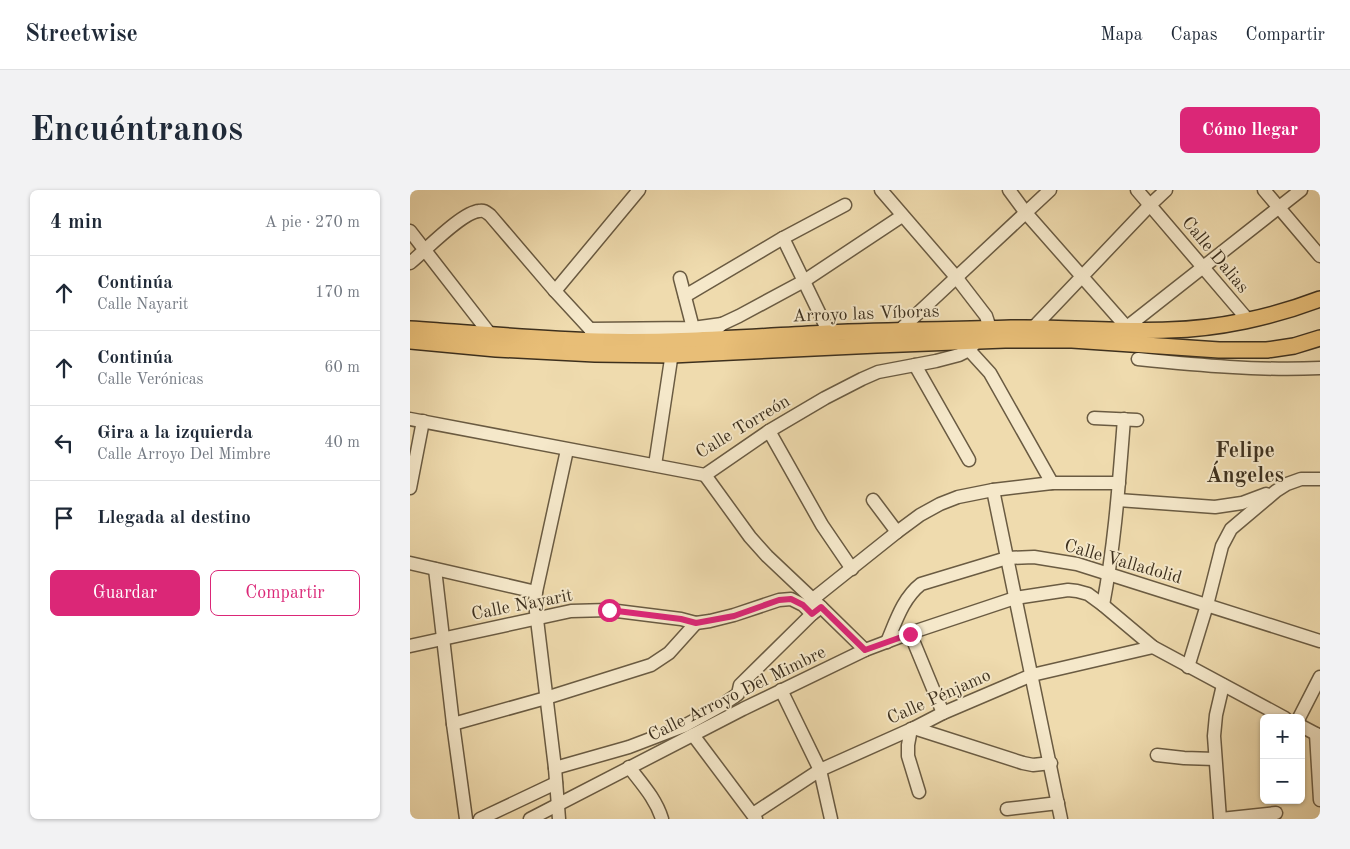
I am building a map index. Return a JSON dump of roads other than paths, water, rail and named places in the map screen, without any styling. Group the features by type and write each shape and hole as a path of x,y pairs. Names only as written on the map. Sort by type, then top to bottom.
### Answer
{"main road":[{"name":"Arroyo las Víboras","path":"410,329 490,334 595,335 673,348 705,340 900,330 941,331 978,340 1033,328 1170,330 1199,328 1292,310 1320,299"},
{"name":"Arroyo las Víboras","path":"410,341 496,349 595,354 673,348 978,340 1072,340 1219,350 1267,350 1294,346 1320,338"}],"street":[{"path":"555,291 639,190"},
{"path":"881,190 956,277 986,316 988,322 978,340 990,373 1052,482"},
{"path":"1009,190 1026,213 1129,329 1301,190"},
{"path":"900,330 1050,190"},
{"name":"Calle Dalias","path":"1137,190 1248,320"},
{"path":"1033,328 1166,190"},
{"path":"1264,190 1320,256"},
{"path":"685,296 783,238 845,205"},
{"path":"410,264 455,223 478,210 484,211 490,215 595,335 693,328 722,324 739,316 804,280 902,216"},
{"path":"410,231 490,334"},
{"path":"783,238 828,333"},
{"path":"680,278 693,328"},
{"path":"705,340 722,324"},
{"name":"Calle Torreón","path":"410,419 705,475 769,431 862,379 878,372 960,355 978,340"},
{"path":"655,465 673,348"},
{"path":"1138,359 1223,366 1320,368"},
{"path":"915,365 969,460"},
{"path":"1094,418 1137,420"},
{"path":"1103,604 1109,574 1118,500 1124,420"},
{"path":"410,488 423,421"},
{"path":"769,431 822,526 852,569"},
{"path":"559,819 538,617 535,609 536,592 567,450"},
{"path":"705,475 750,537 767,556 816,607 865,650"},
{"path":"1118,500 1215,507 1231,506 1252,500 1301,479 1320,479"},
{"path":"743,709 738,694 740,685 852,569 920,515 958,497 993,490 1052,482 1119,483"},
{"path":"1188,667 1207,605 1222,546 1227,535 1237,524 1287,484"},
{"path":"993,490 1062,819"},
{"path":"873,500 897,532"},
{"name":"Calle Valladolid","path":"887,642 906,601 914,589 921,584 1007,558 1034,557 1076,564 1320,641"},
{"path":"410,564 536,592"},
{"path":"436,570 453,724 466,819"},
{"name":"Calle Arroyo Del Mimbre","path":"530,819 693,735 705,721 743,709 865,650 1015,598 1068,590 1088,594 1103,604 1153,647 1277,714"},
{"name":"Calle Nayarit","path":"410,646 571,611 609,610 681,619 696,623 734,616 779,600 791,599 803,605 816,607"},
{"path":"453,724 546,698 651,664 668,653 696,623"},
{"path":"910,634 943,713"},
{"name":"Calle Pénjamo","path":"755,816 820,770 943,713 1032,675 1153,647"},
{"path":"1301,714 1320,677"},
{"path":"1223,685 1216,715 1214,736 1220,819 1276,812"},
{"path":"781,690 820,770 831,819"},
{"path":"555,768 629,747 684,726 705,721 738,694"},
{"path":"919,792 908,756 908,745 912,728 1023,763 1051,764"},
{"path":"1305,728 1318,735 1320,800"},
{"path":"693,735 755,816"},
{"path":"1157,755 1215,759"},
{"path":"629,767 654,801 662,819"},
{"path":"480,819 556,783"},
{"path":"1006,809 1058,803"}],"district":[{"name":"Felipe Ángeles","path":"1245,464"}]}
